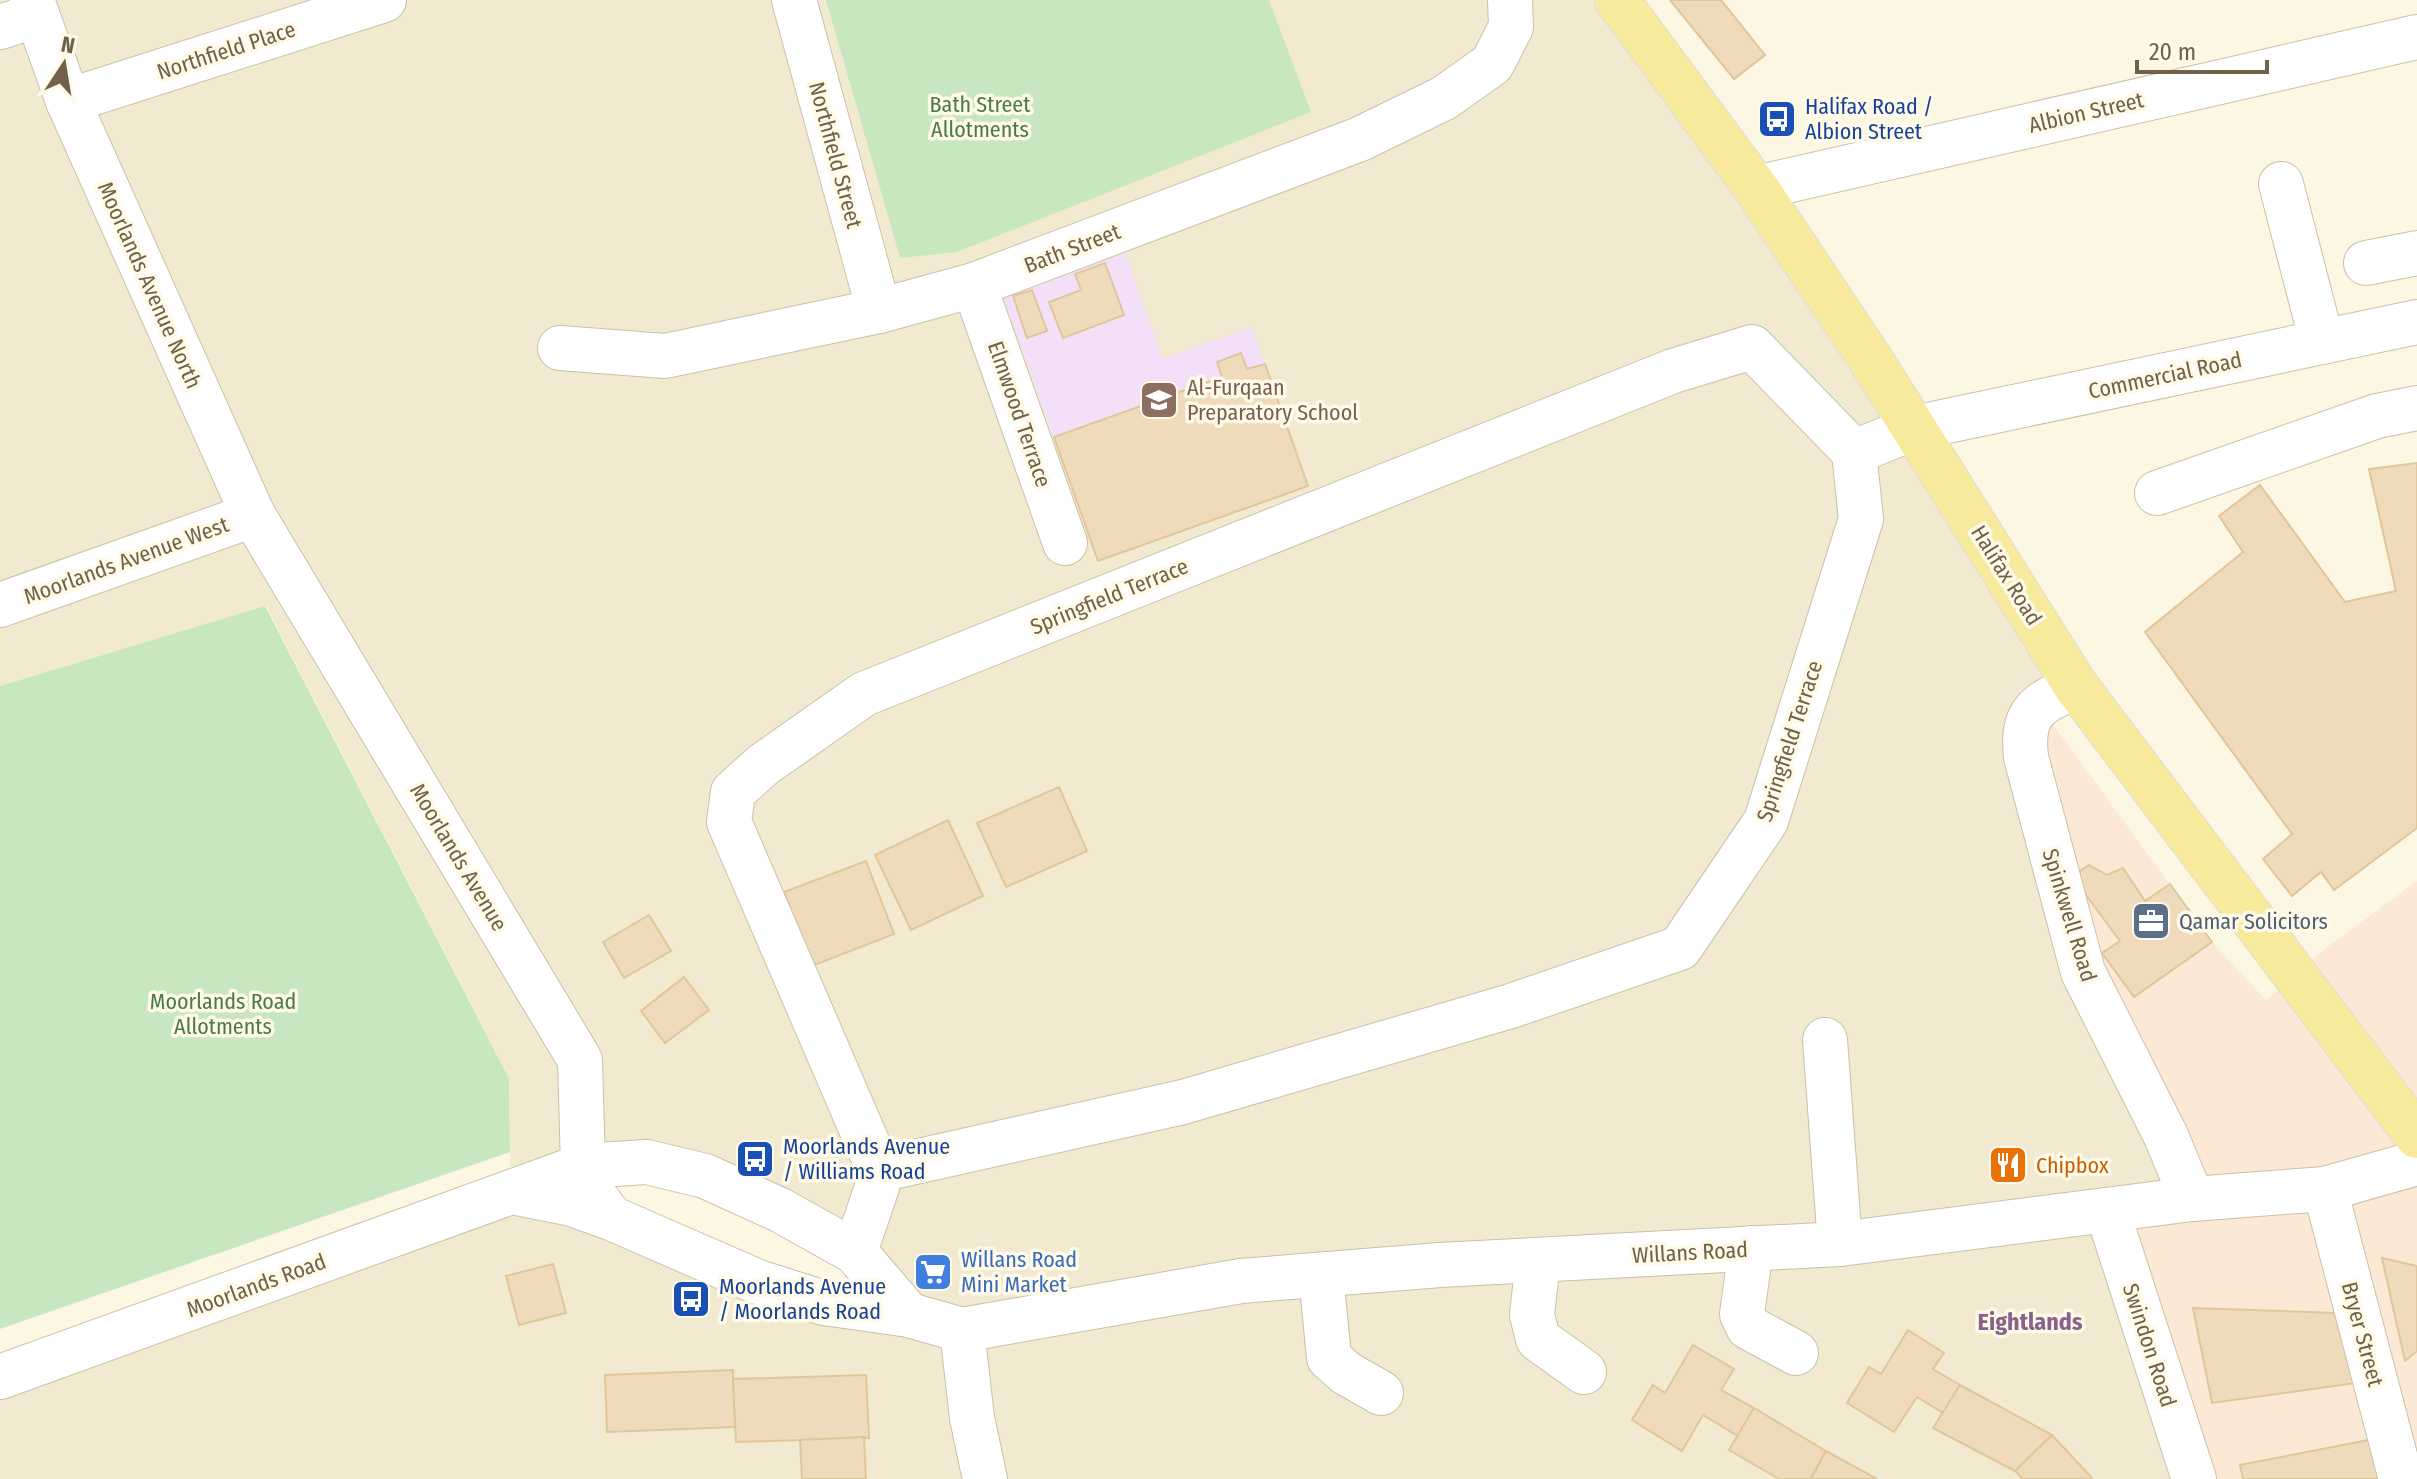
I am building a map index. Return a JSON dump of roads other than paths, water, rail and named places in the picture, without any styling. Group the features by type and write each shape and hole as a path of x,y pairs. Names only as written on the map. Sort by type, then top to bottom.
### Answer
{"main road":[{"name":"Halifax Road","path":"1617,0 1756,188 1914,428 2076,686 2417,1136"}],"street":[{"name":"Northfield Place","path":"68,101 384,0"},
{"name":"Northfield Street","path":"794,0 879,311"},
{"name":"Bath Street","path":"560,348 665,356 879,311 974,285 1360,139 1444,98 1492,64 1511,27 1510,0"},
{"name":"Moorlands Avenue North","path":"23,14 68,101 253,515 283,564"},
{"name":"Albion Street","path":"1756,188 2417,37"},
{"path":"2281,184 2322,342"},
{"path":"2366,263 2417,253"},
{"name":"Elmwood Terrace","path":"974,285 1065,543"},
{"name":"Commercial Road","path":"1914,428 2417,322"},
{"name":"Springfield Terrace","path":"1752,347 1854,452 1861,519 1766,821 1680,948 1511,1006 1183,1102 879,1170 729,822 733,792 763,765 864,694 1673,371 1752,347"},
{"path":"2157,493 2377,416 2417,408"},
{"path":"1854,452 1914,428"},
{"name":"Moorlands Avenue West","path":"0,605 253,515"},
{"name":"Moorlands Avenue","path":"283,564 580,1060 584,1111 583,1166"},
{"name":"Spinkwell Road","path":"2076,686 2038,704 2023,731 2026,757 2083,972 2166,1136 2192,1199"},
{"path":"1825,1040 1840,1244"},
{"name":"Moorlands Road","path":"0,1377 583,1166 647,1162 705,1176 780,1210 855,1252 909,1315"},
{"name":"Willans Road","path":"962,1330 1241,1281 1538,1260 1840,1244 2192,1199 2325,1189 2417,1163"},
{"path":"583,1166 589,1188 611,1218"},
{"path":"855,1252 877,1187 879,1170"},
{"name":"Bryer Street","path":"2325,1189 2401,1479"},
{"path":"512,1192 572,1204 784,1290 824,1303 909,1315 962,1330 972,1418 985,1479"},
{"name":"Swindon Road","path":"2107,1210 2194,1479"},
{"path":"1751,1248 1742,1314 1748,1327 1796,1353"},
{"path":"1538,1260 1532,1315 1538,1339 1584,1372"},
{"path":"1321,1275 1329,1358 1346,1373 1381,1393"}],"place":[{"name":"Halifax Road / Albion Street","path":"1777,119"},
{"name":"Al-Furqaan Preparatory School","path":"1159,400"},
{"name":"Qamar Solicitors","path":"2151,921"},
{"name":"Moorlands Avenue / Williams Road","path":"755,1159"},
{"name":"Chipbox","path":"2008,1165"},
{"name":"Willans Road Mini Market","path":"933,1272"},
{"name":"Moorlands Avenue / Moorlands Road","path":"691,1299"}],"district":[{"name":"Eightlands","path":"2030,1322"}],"park label":[{"name":"Bath Street Allotments","path":"980,116"},
{"name":"Moorlands Road Allotments","path":"223,1014"}]}
